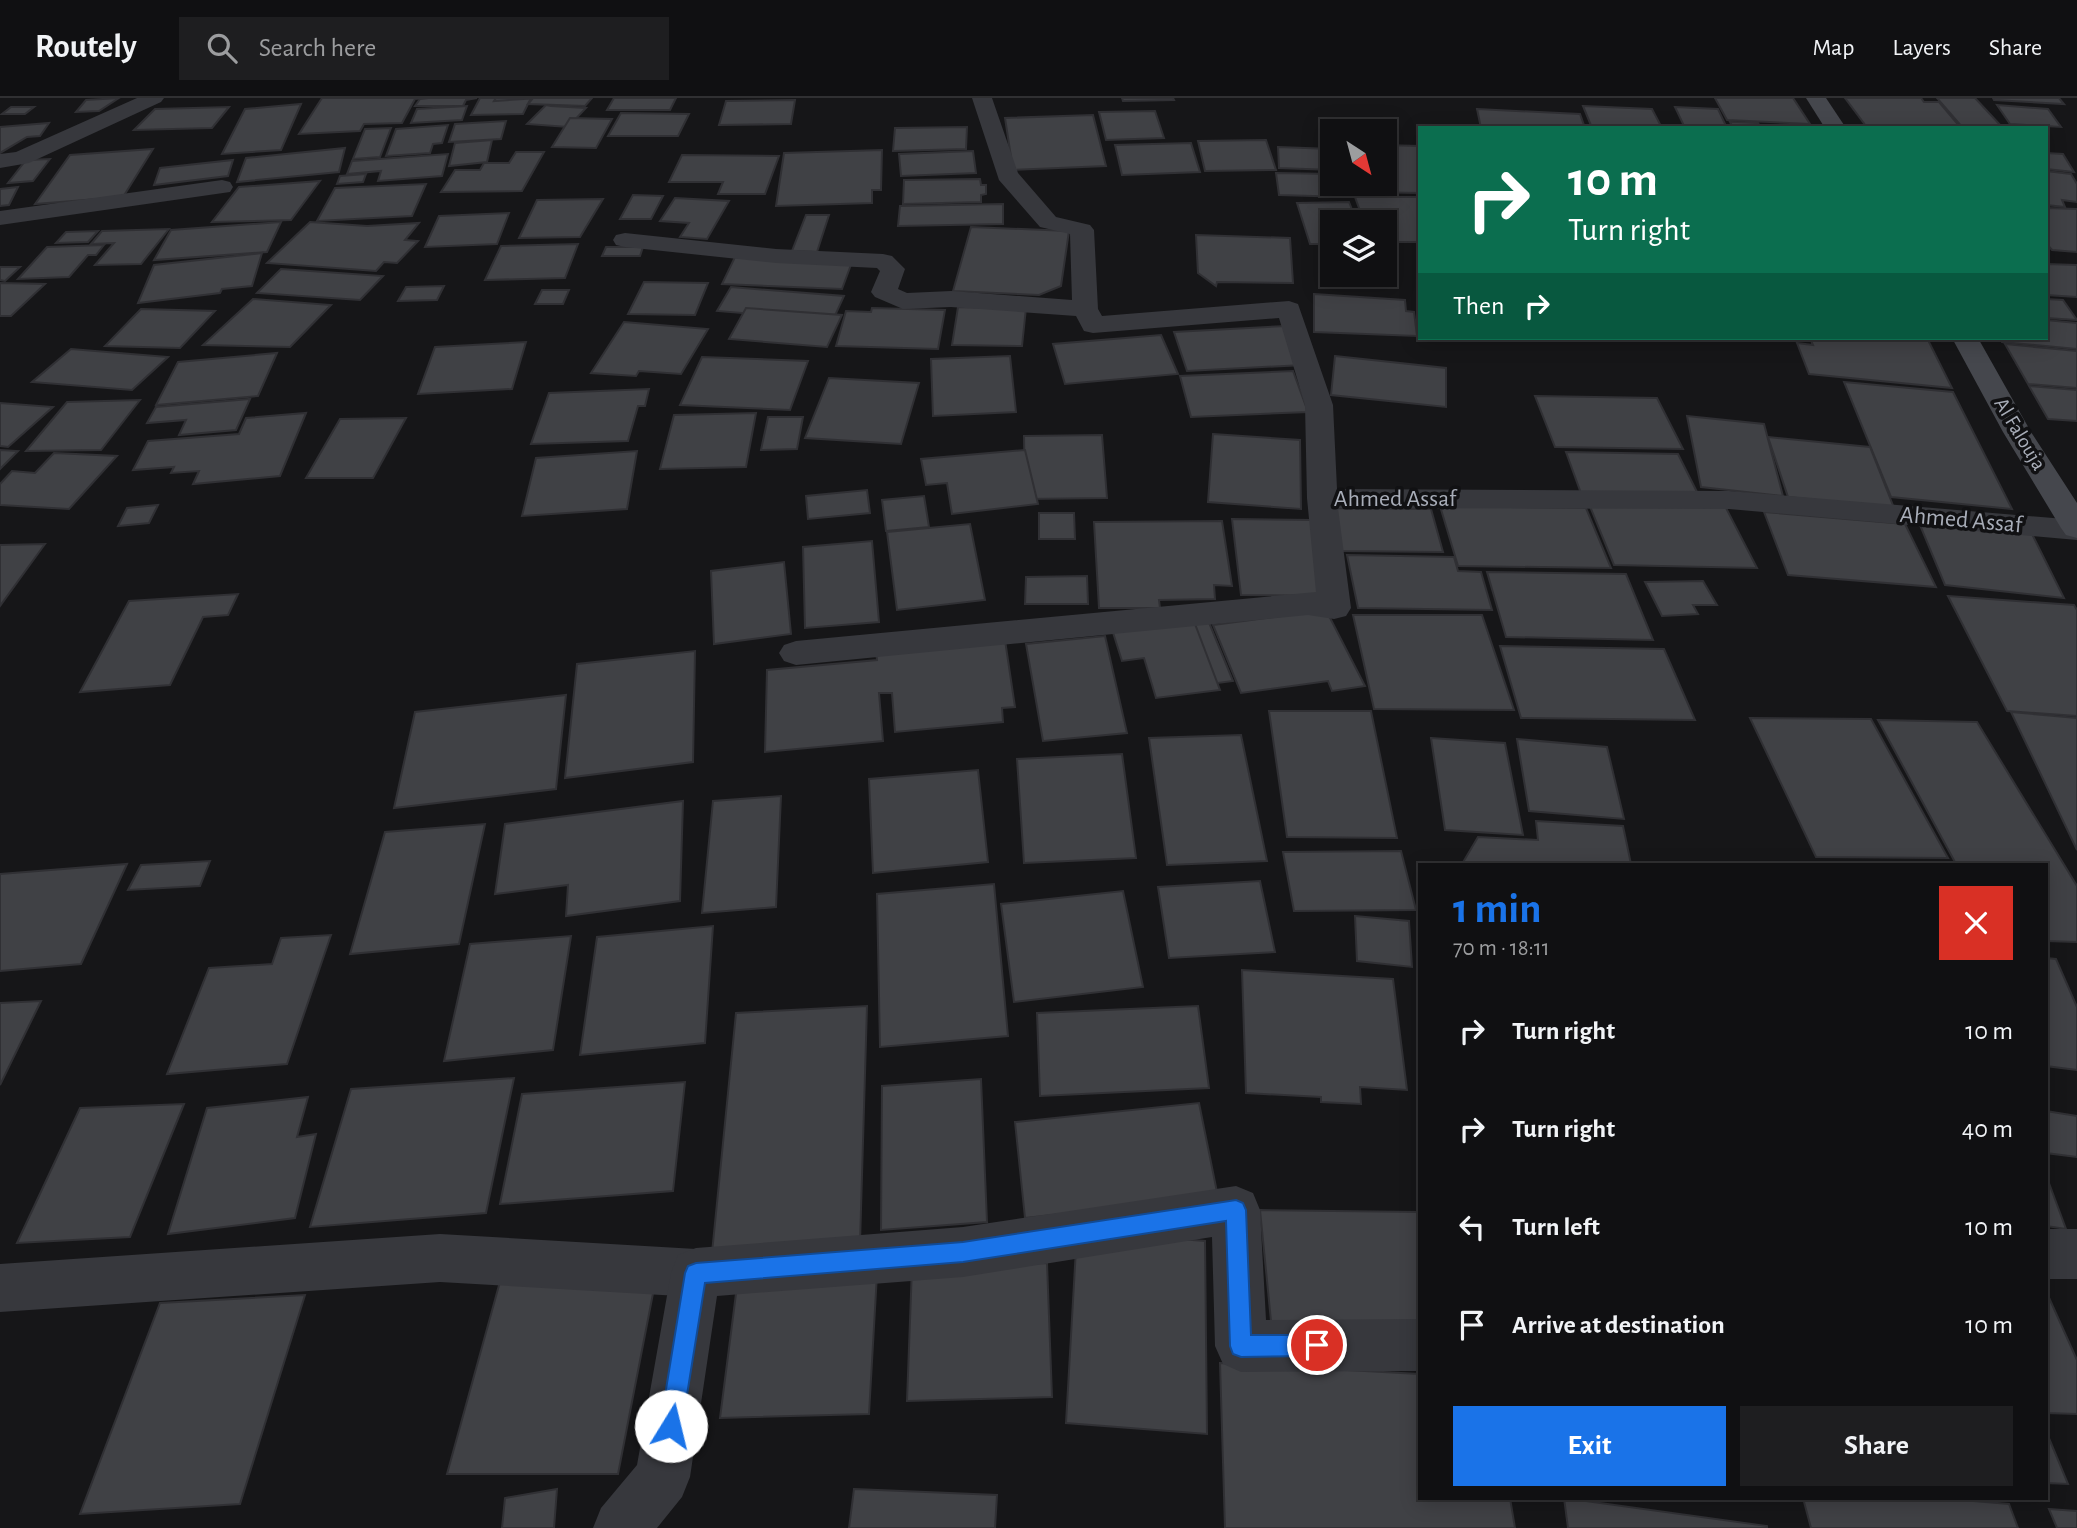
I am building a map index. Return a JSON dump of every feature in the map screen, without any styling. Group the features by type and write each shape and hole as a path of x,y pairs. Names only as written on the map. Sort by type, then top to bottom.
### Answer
{"main road":[{"path":"1816,98 1835,126"},
{"name":"Al Falouja","path":"1966,340 2017,432 2077,529"}],"street":[{"path":"0,161 20,158 154,98"},
{"path":"982,98 1007,175 1048,222 1082,230 1085,309 1093,325 1289,309 1319,405 1322,498"},
{"path":"0,218 222,187"},
{"path":"625,240 776,256 883,261 893,269 884,292 903,302 951,299 1085,309"},
{"name":"Ahmed Assaf","path":"796,653 1317,603 1319,607 1334,608 1322,498 1729,500 2077,529"},
{"path":"621,1528 662,1477 696,1273 963,1252 1236,1210 1241,1346 1418,1345"},
{"path":"2048,1254 2077,1254"}],"lane":[{"path":"0,1288 440,1258 696,1273"}],"building":[{"path":"119,98 99,111 76,112 86,100"},
{"path":"322,98 425,98 415,99 402,123 364,124 360,131 299,134"},
{"path":"477,98 466,100 463,106 415,106 420,99"},
{"path":"480,98 531,98 523,114 471,115"},
{"path":"496,98 539,98 494,101"},
{"path":"533,98 592,98 585,106 528,104"},
{"path":"614,98 676,98 670,110 607,110"},
{"path":"1122,98 1173,98 1174,100 1123,101"},
{"path":"1715,98 1793,98 1810,124 1727,120"},
{"path":"1845,98 1921,98 1924,102 1939,102 1959,126 1866,126"},
{"path":"1937,98 1975,98 2001,126 1961,126"},
{"path":"1993,98 2059,98 2064,104 1994,100"},
{"path":"795,100 791,124 719,125 726,101"},
{"path":"301,104 281,150 222,154 245,109"},
{"path":"546,105 586,108 568,127 527,124"},
{"path":"1997,105 2048,109 2061,127 2048,126 2010,124"},
{"path":"467,106 462,120 411,123 417,109"},
{"path":"1583,106 1652,109 1661,126 1591,126"},
{"path":"11,107 34,107 25,114 2,114"},
{"path":"229,107 212,128 134,130 155,109"},
{"path":"1675,107 1718,109 1726,126 1684,126"},
{"path":"1477,109 1580,114 1584,126 1481,126"},
{"path":"1155,111 1164,138 1106,140 1099,112"},
{"path":"621,113 689,114 678,136 608,136"},
{"path":"1093,115 1106,166 1013,170 1005,118"},
{"path":"570,118 612,119 596,148 552,147"},
{"path":"506,121 501,139 449,142 455,124"},
{"path":"1730,122 1758,123 1760,126 1732,126"},
{"path":"49,123 40,136 27,137 0,153 0,127"},
{"path":"448,125 442,143 433,144 430,153 386,156 396,129"},
{"path":"967,127 966,149 893,151 895,128"},
{"path":"391,128 380,157 353,159 365,129"},
{"path":"492,140 487,162 449,166 455,143"},
{"path":"1266,140 1276,170 1205,171 1198,141"},
{"path":"1191,143 1200,172 1122,175 1115,145"},
{"path":"1397,145 1418,146 1418,193 1397,193"},
{"path":"1278,147 1320,149 1320,170 1279,168"},
{"path":"345,148 339,172 237,182 246,158"},
{"path":"153,149 123,197 35,204 70,155"},
{"path":"882,150 881,190 872,190 872,203 776,206 784,153"},
{"path":"973,151 976,173 901,176 899,154"},
{"path":"516,152 544,152 522,191 441,192 455,170 480,170 484,163 509,163"},
{"path":"2048,153 2063,154 2074,172 2048,169"},
{"path":"448,154 442,176 378,181 381,171 347,174 352,161"},
{"path":"682,155 779,156 765,194 718,194 723,182 669,182"},
{"path":"50,159 33,181 8,183 26,160"},
{"path":"233,160 228,176 154,185 160,168"},
{"path":"2048,171 2071,174 2077,184 2077,202 2062,200 2065,207 2048,205"},
{"path":"1276,173 1320,174 1320,196 1347,197 1279,195"},
{"path":"366,174 363,182 337,184 340,176"},
{"path":"980,179 981,185 986,185 986,194 981,195 981,202 903,204 904,180"},
{"path":"320,181 291,220 212,222 239,187"},
{"path":"426,184 412,216 317,221 335,188"},
{"path":"18,187 9,205 0,206 0,189"},
{"path":"633,195 663,196 651,219 620,219"},
{"path":"1355,197 1418,197 1418,242 1397,242 1397,210 1360,210"},
{"path":"675,198 729,201 707,239 680,237 689,223 660,221"},
{"path":"603,199 580,237 519,238 537,200"},
{"path":"1349,202 1352,210 1320,210 1320,244 1310,244 1297,203"},
{"path":"1003,204 1003,224 898,226 900,206"},
{"path":"2048,208 2077,209 2077,252 2052,250 2048,245"},
{"path":"509,213 497,244 425,247 439,216"},
{"path":"806,215 829,215 817,252 792,251"},
{"path":"281,222 267,252 154,260 171,230"},
{"path":"310,222 367,226 419,223 405,240 418,241 397,263 384,262 376,271 267,263"},
{"path":"971,227 1069,231 1061,286 1039,295 953,291"},
{"path":"169,229 141,264 95,265 114,243 91,244 102,231"},
{"path":"98,231 88,242 56,243 66,232"},
{"path":"1196,235 1290,238 1293,283 1217,282 1216,286 1198,273"},
{"path":"578,244 565,278 485,280 501,246"},
{"path":"104,245 96,255 88,255 69,277 18,279 47,247"},
{"path":"606,247 643,247 640,256 602,256"},
{"path":"262,253 252,286 222,289 220,293 138,303 154,265"},
{"path":"735,257 852,262 842,289 722,284"},
{"path":"2048,264 2077,265 2077,297 2048,295"},
{"path":"0,267 20,267 5,281 0,280"},
{"path":"281,269 383,276 360,300 257,293"},
{"path":"644,282 708,283 695,315 628,314"},
{"path":"0,283 45,284 11,316 0,316"},
{"path":"444,286 437,300 398,301 406,287"},
{"path":"731,287 844,296 833,320 717,311"},
{"path":"542,290 569,290 563,304 535,304"},
{"path":"1314,294 1405,300 1406,311 1414,312 1417,336 1314,332"},
{"path":"253,299 331,305 290,347 203,345"},
{"path":"2048,299 2063,300 2077,320 2048,318"},
{"path":"958,307 1026,308 1022,346 952,345"},
{"path":"746,308 842,315 827,347 729,339"},
{"path":"872,308 945,310 938,349 836,346 846,311 871,312"},
{"path":"141,309 215,311 180,348 105,346"},
{"path":"2048,320 2077,323 2077,349 2001,340 2048,340"},
{"path":"624,322 708,329 681,374 639,371 636,376 591,373"},
{"path":"1286,326 1303,365 1187,371 1174,332"},
{"path":"1161,335 1178,374 1065,384 1053,344"},
{"path":"1811,340 1928,340 1952,388 1809,374 1797,343 1813,345"},
{"path":"526,342 512,389 418,394 435,347"},
{"path":"2005,344 2077,351 2077,388 2028,384"},
{"path":"71,349 168,357 132,390 32,382"},
{"path":"277,353 258,396 156,405 178,362"},
{"path":"1010,356 1016,412 933,416 931,359"},
{"path":"1335,356 1446,368 1446,407 1331,395"},
{"path":"702,357 808,361 790,410 680,405"},
{"path":"1293,371 1308,412 1191,417 1180,376"},
{"path":"829,378 919,383 901,444 805,438"},
{"path":"1844,382 1953,392 2012,509 1891,497"},
{"path":"2029,386 2077,390 2077,421 2048,419"},
{"path":"649,389 645,406 638,406 628,441 531,444 549,393"},
{"path":"1535,396 1657,398 1683,449 1555,447"},
{"path":"250,399 236,430 179,435 186,420 147,423 156,407"},
{"path":"140,400 101,450 26,451 67,402"},
{"path":"0,403 53,407 8,447 0,446"},
{"path":"306,413 280,476 193,484 199,471 171,473 174,467 133,470 148,441 239,434 246,418"},
{"path":"756,413 746,467 660,469 674,415"},
{"path":"1687,416 1764,424 1783,496 1701,487"},
{"path":"768,417 803,417 797,449 761,450"},
{"path":"406,418 373,478 306,478 340,419"},
{"path":"1213,434 1300,440 1301,509 1208,502"},
{"path":"1102,435 1107,498 1025,499 1024,436"},
{"path":"1768,437 1870,447 1894,508 1788,497"},
{"path":"0,450 18,451 0,469"},
{"path":"1025,450 1038,504 952,514 947,483 926,485 921,459"},
{"path":"637,451 627,509 522,516 536,458"},
{"path":"1566,452 1678,454 1700,498 1582,496"},
{"path":"54,453 117,456 69,509 0,505 0,484 12,471 35,473"},
{"path":"867,490 870,513 808,519 806,496"},
{"path":"924,496 929,527 886,531 882,500"},
{"path":"1589,504 1725,506 1757,568 1614,565"},
{"path":"158,505 149,523 118,526 127,508"},
{"path":"1440,506 1586,508 1611,568 1458,566"},
{"path":"1333,508 1431,509 1443,552 1342,551"},
{"path":"1764,512 1905,524 1936,587 1788,575"},
{"path":"1039,513 1074,513 1075,539 1039,539"},
{"path":"1917,518 2030,530 2064,598 1945,585"},
{"path":"1232,519 1313,520 1327,596 1241,595"},
{"path":"1222,521 1232,586 1214,585 1215,599 1159,600 1160,608 1099,608 1094,522"},
{"path":"970,524 985,600 897,610 887,532"},
{"path":"872,541 879,622 805,628 803,547"},
{"path":"45,544 0,606 0,545"},
{"path":"1347,555 1454,557 1458,571 1481,572 1492,610 1358,608"},
{"path":"784,562 791,634 714,644 711,571"},
{"path":"1487,572 1626,574 1653,640 1506,637"},
{"path":"1087,576 1088,604 1025,604 1026,577"},
{"path":"1703,581 1717,605 1693,605 1698,614 1662,616 1645,582"},
{"path":"238,594 228,615 203,617 170,685 80,692 129,601"},
{"path":"1948,596 2074,605 2077,610 2077,716 2007,711"},
{"path":"1326,610 1365,686 1332,691 1328,681 1241,693 1213,625"},
{"path":"1353,615 1482,615 1514,710 1374,709"},
{"path":"1208,620 1233,681 1195,686 1172,625"},
{"path":"1110,623 1195,624 1220,690 1156,698 1144,658 1122,661"},
{"path":"1105,636 1127,733 1043,741 1026,644"},
{"path":"1005,640 1015,707 1002,708 1003,722 895,732 892,693 879,693 883,741 765,752 767,670 877,660 876,652"},
{"path":"1500,646 1664,649 1695,720 1521,718"},
{"path":"695,651 693,762 565,778 577,664"},
{"path":"566,695 556,789 394,808 415,712"},
{"path":"1269,711 1371,711 1397,838 1287,837"},
{"path":"2011,712 2077,718 2077,850"},
{"path":"1750,718 1871,719 1948,858 1816,857"},
{"path":"1878,720 1977,722 2077,886 2077,942 2048,941 2048,863 1955,863"},
{"path":"1241,735 1267,861 1167,865 1149,738"},
{"path":"1431,738 1505,743 1523,835 1445,830"},
{"path":"1517,739 1607,747 1624,819 1529,811"},
{"path":"1122,754 1136,858 1024,863 1017,759"},
{"path":"978,770 988,862 873,873 869,779"},
{"path":"781,796 776,907 702,913 713,801"},
{"path":"683,801 680,901 566,916 568,885 495,894 505,824"},
{"path":"1536,821 1623,826 1631,863 1463,863 1478,837 1538,840"},
{"path":"485,824 459,944 350,954 385,832"},
{"path":"1401,851 1416,910 1294,911 1283,852"},
{"path":"210,861 200,886 128,890 141,865"},
{"path":"127,864 81,964 0,971 0,874"},
{"path":"1260,881 1275,952 1169,958 1158,887"},
{"path":"994,884 1008,1036 880,1047 877,894"},
{"path":"1123,891 1143,987 1014,1002 1001,904"},
{"path":"1355,916 1409,921 1412,967 1357,961"},
{"path":"713,926 705,1043 580,1055 597,937"},
{"path":"331,935 287,1064 167,1074 209,968 272,964 281,938"},
{"path":"571,936 553,1050 444,1061 470,944"},
{"path":"2048,958 2056,959 2077,1007 2077,1070 2048,1066"},
{"path":"1242,970 1393,979 1407,1090 1360,1087 1361,1104 1321,1102 1321,1097 1246,1093"},
{"path":"41,1001 0,1085 0,1003"},
{"path":"867,1006 860,1243 712,1253 736,1013"},
{"path":"1198,1006 1209,1088 1040,1096 1037,1013"},
{"path":"514,1078 486,1213 310,1227 351,1089"},
{"path":"981,1079 987,1222 881,1230 882,1086"},
{"path":"685,1082 673,1191 500,1204 522,1094"},
{"path":"308,1097 297,1137 316,1134 295,1218 168,1234 207,1108"},
{"path":"1199,1103 1218,1197 1025,1218 1015,1122"},
{"path":"184,1104 130,1237 17,1243 80,1108"},
{"path":"2048,1111 2077,1116 2077,1157 2048,1153"},
{"path":"2048,1180 2066,1229 2048,1226"},
{"path":"1260,1210 1418,1212 1418,1323 1271,1321"},
{"path":"1077,1231 1205,1241 1207,1434 1066,1423"},
{"path":"1047,1263 1052,1397 907,1401 912,1267"},
{"path":"877,1274 869,1414 720,1418 738,1278"},
{"path":"501,1278 656,1278 618,1474 447,1474"},
{"path":"305,1295 240,1504 80,1514 160,1303"},
{"path":"2048,1295 2077,1360 2077,1414 2048,1413"},
{"path":"1220,1363 1418,1374 1418,1500 1510,1500 1515,1528 1225,1528"},
{"path":"2048,1436 2068,1484 2048,1483"},
{"path":"557,1489 554,1528 502,1528 505,1498"},
{"path":"854,1489 997,1495 995,1528 849,1528"},
{"path":"1564,1500 1767,1526 1767,1528 1568,1528"},
{"path":"1804,1500 1962,1500 2009,1504 2018,1528 1811,1528"},
{"path":"2049,1509 2077,1511 2077,1528 2057,1528"}],"route":[{"path":"671,1426 696,1273 963,1252 1236,1210 1241,1346 1317,1345"}]}
